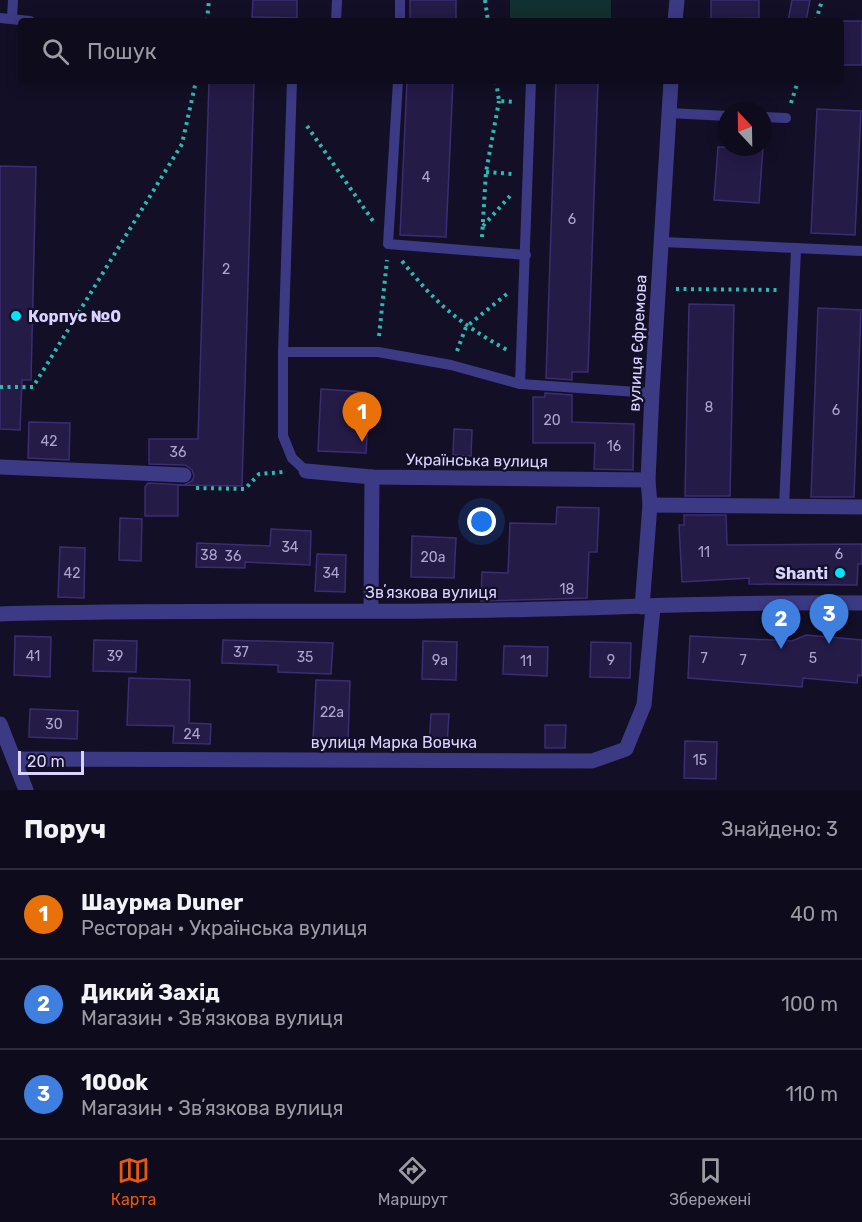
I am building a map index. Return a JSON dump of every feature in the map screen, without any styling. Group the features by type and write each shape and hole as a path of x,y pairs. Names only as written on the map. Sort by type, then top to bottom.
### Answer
{"street":[{"path":"675,18 677,0"},
{"name":"вулиця Єфремова","path":"647,607 650,505 648,480 657,288 663,242 671,84"},
{"path":"0,467 184,475"},
{"name":"Українська вулиця","path":"306,471 372,477 648,480"},
{"path":"371,610 372,477"},
{"path":"650,505 862,507"},
{"name":"Звʼязкова вулиця","path":"0,614 647,607 745,601 862,603"},
{"name":"вулиця Марка Вовчка","path":"14,759 592,761 626,749 644,705 651,648 647,607"},
{"path":"0,724 26,790"}],"lane":[{"path":"12,19 13,0"},
{"path":"336,18 337,0"},
{"path":"400,0 400,18"},
{"path":"0,18 18,20"},
{"path":"292,84 282,352 283,436 292,458 306,471"},
{"path":"398,84 388,244 526,255"},
{"path":"520,384 531,84"},
{"path":"669,113 718,116"},
{"path":"772,117 786,118"},
{"path":"663,242 796,250 862,251"},
{"path":"784,506 796,250"},
{"path":"282,352 378,352 451,365 520,384 652,393"}],"path":[{"path":"207,18 209,0"},
{"path":"485,0 488,18"},
{"path":"817,18 822,0"},
{"path":"0,387 33,387 182,144 195,84"},
{"path":"481,251 486,172 499,101 496,84"},
{"path":"786,118 797,84"},
{"path":"499,101 530,103"},
{"path":"486,172 529,175"},
{"path":"483,226 529,175"},
{"path":"378,352 388,244"},
{"path":"451,365 466,327 525,279"},
{"path":"657,288 795,291"},
{"path":"184,475 194,488 245,489 259,474 306,471"}],"green space":[{"path":"510,0 611,0 611,18 510,18"}],"building":[{"path":"253,0 297,0 297,18 252,17"},
{"path":"410,0 456,0 456,18 410,18"},
{"path":"711,0 759,0 759,18 711,18"},
{"path":"792,0 810,0 807,18 789,18"},
{"path":"844,21 862,21 862,65 844,65"},
{"path":"209,84 254,84 242,486 178,485 178,516 145,516 145,487 148,483 184,485 192,481 194,476 192,470 185,465 149,464 149,439 198,439"},
{"path":"407,84 453,84 446,237 400,235"},
{"path":"556,84 598,84 588,372 572,372 572,380 546,378"},
{"path":"817,109 861,111 855,235 811,233"},
{"path":"718,147 718,156 762,156 759,203 714,200"},
{"name":"Корпус №0","path":"0,166 36,167 31,380 22,380 20,430 0,429"},
{"path":"689,304 734,305 730,496 685,496"},
{"path":"818,308 861,310 854,497 811,497"},
{"path":"321,389 364,392 362,435 367,435 366,453 318,451"},
{"path":"545,393 572,395 572,422 634,424 633,470 594,469 595,443 533,443 533,397 545,397"},
{"path":"29,422 70,423 69,460 28,458"},
{"path":"454,429 472,430 471,456 453,455"},
{"path":"557,507 599,508 597,552 589,552 587,598 481,601 482,572 508,573 510,523 556,524"},
{"path":"684,515 726,515 727,545 862,544 862,564 858,564 857,585 749,584 749,578 682,582 679,525 684,525"},
{"path":"120,518 142,519 141,561 119,560"},
{"path":"271,529 311,531 310,565 245,562 245,568 196,567 197,543 270,546"},
{"path":"412,536 456,538 454,578 411,577"},
{"path":"60,547 85,548 84,598 58,597"},
{"path":"317,554 346,555 345,592 315,591"},
{"path":"806,635 862,640 862,676 858,675 857,683 803,678 802,687 688,678 690,636 792,641"},
{"path":"15,636 51,637 50,677 14,675"},
{"path":"94,640 137,641 136,672 93,671"},
{"path":"223,640 333,643 331,674 278,672 278,665 222,663"},
{"path":"423,641 457,642 456,680 422,679"},
{"path":"591,642 631,643 630,678 590,677"},
{"path":"504,646 548,647 547,676 503,674"},
{"path":"129,678 190,680 189,723 211,724 210,744 173,743 174,726 127,725"},
{"path":"316,680 350,681 348,742 313,741"},
{"path":"30,709 78,711 77,739 29,737"},
{"path":"431,714 449,714 447,746 429,746"},
{"path":"545,725 566,725 565,748 545,748"},
{"path":"685,741 717,742 716,779 684,778"}],"place":[{"name":"Корпус №0","path":"16,316"},
{"name":"Шаурма Duner","path":"362,442"},
{"name":"Shanti","path":"840,573"},
{"name":"100ok","path":"829,644"},
{"name":"Дикий Захід","path":"781,649"}]}
